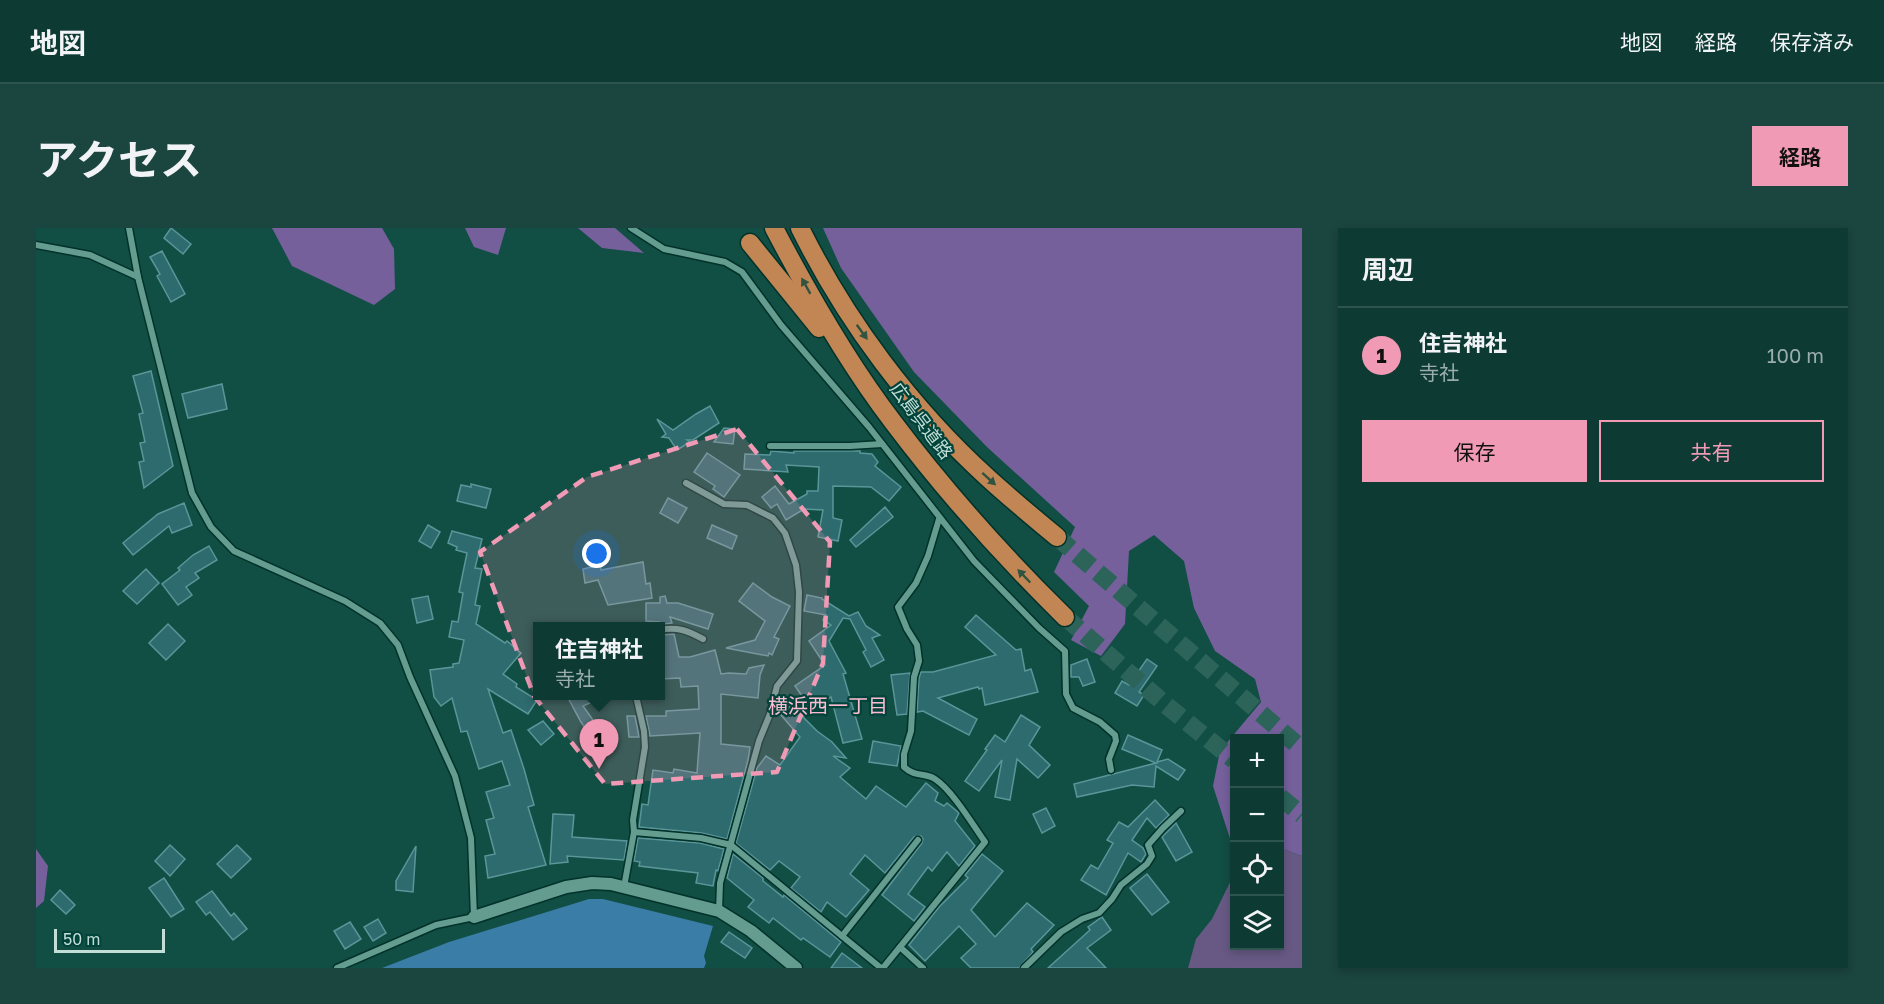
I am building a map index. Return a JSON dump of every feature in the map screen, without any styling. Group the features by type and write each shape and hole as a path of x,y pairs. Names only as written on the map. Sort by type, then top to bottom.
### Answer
{"highway":[{"name":"広島呉道路","path":"774,228 816,305 892,422 983,532 1065,617"},
{"name":"広島呉道路","path":"800,228 842,304 885,364 932,422 987,477 1057,537"},
{"path":"750,243 892,422"}],"street":[{"path":"129,228 138,277 192,493 211,527 234,551 345,601 380,623 398,645 455,776 471,838 474,917"},
{"path":"631,228 664,249 725,262 742,272 781,325 882,444 974,561 1065,651 1066,694 1073,708 1100,722 1115,735 1116,741 1109,759 1111,770"},
{"path":"36,245 90,255 138,277"},
{"path":"770,446 882,444"},
{"path":"686,483 724,504 747,505 773,518 785,533 796,565 799,592 797,662 777,686 770,714 759,741 720,883 719,911"},
{"path":"634,832 701,838 731,845 882,968 985,842 945,788 933,777 911,773 904,767 904,754 911,731 914,677 919,661 917,645 898,607 916,583 928,556 939,519"},
{"path":"665,629 686,630 703,639"},
{"path":"624,887 645,747 637,700"},
{"path":"1024,968 1061,932 1082,919 1099,913 1121,885 1147,864 1152,856 1148,845 1181,811"},
{"path":"842,936 918,840"},
{"path":"338,968 436,925 474,917 566,886 592,883 611,884 719,911 751,931 796,968"},
{"path":"900,947 923,968"}],"highlighted area":[{"path":"737,429 830,542 823,663 777,772 605,784 534,696 480,552 587,477"}],"shaded area":[{"path":"272,228 382,228 394,249 395,289 374,305 292,266"},
{"path":"465,228 506,228 498,255 474,247"},
{"path":"578,228 615,228 644,253 602,248"},
{"path":"823,228 1302,228 1302,856 1284,849 1284,734 1234,734 1261,702 1255,679 1215,651 1194,608 1184,561 1154,535 1129,551 1125,624 1101,656 1071,640 1089,606 1054,572 1075,527 987,447 914,372 841,268"},
{"path":"1230,739 1230,839 1213,786 1220,751"},
{"path":"36,849 48,866 44,901 36,908"},
{"path":"1284,849 1302,856 1302,968 1188,968 1196,939 1212,919 1230,882 1230,950 1284,950"}],"water":[{"path":"589,899 603,899 713,926 704,956 706,963 704,968 382,968 449,942"}],"building":[{"path":"171,228 191,244 183,254 164,238"},
{"path":"162,251 185,294 171,302 157,276 160,274 150,257"},
{"path":"151,371 173,466 144,488 139,462 144,461 140,443 145,442 139,414 143,413 133,376"},
{"path":"222,384 227,409 188,418 182,394"},
{"path":"710,406 719,423 693,440 687,440 690,442 677,450 669,438 662,437 666,434 657,419 673,430"},
{"path":"724,428 735,429 733,444 714,442"},
{"path":"771,451 794,453 794,451 860,451 860,453 872,454 878,462 875,466 901,487 889,501 871,487 833,486 833,518 842,520 838,541 818,537 823,510 804,509 786,520 777,504 771,508 762,497 775,486 789,504 807,494 807,491 818,491 819,467 786,465 788,472 744,469 745,454 770,455"},
{"path":"707,453 740,475 724,497 713,489 715,486 694,472"},
{"path":"471,484 491,489 486,508 457,501 461,485 471,487"},
{"path":"668,498 687,508 678,523 660,513"},
{"path":"184,503 192,525 172,533 169,526 133,555 123,543 158,514"},
{"path":"885,507 893,517 856,547 850,540"},
{"path":"428,525 440,532 431,548 419,541"},
{"path":"712,525 737,536 732,549 707,538"},
{"path":"452,531 482,539 475,568 482,569 475,605 480,606 476,624 505,643 507,641 521,653 503,674 517,684 516,687 533,698 533,700 537,700 528,714 488,689 503,733 511,730 524,769 534,805 528,807 546,865 488,878 485,856 495,854 486,820 494,818 486,792 510,785 502,761 479,769 467,731 461,732 452,698 441,706 434,697 430,670 453,667 453,664 459,663 464,640 449,637 452,621 458,622 463,593 459,592 467,553 456,550 457,547 448,543"},
{"path":"209,546 217,560 195,573 199,578 186,587 192,595 178,605 162,584 180,570 178,568 193,555"},
{"path":"643,562 646,584 650,583 652,598 608,605 598,580 585,583 583,569 600,565 601,570"},
{"path":"146,569 159,583 137,604 123,591"},
{"path":"753,583 772,597 790,606 774,637 779,639 772,655 769,653 768,656 726,648 755,640 765,621 739,601"},
{"path":"807,595 822,598 849,616 858,612 866,626 880,635 872,638 884,660 871,667 863,652 866,650 850,619 843,618 829,641 846,673 843,674 862,739 843,743 831,697 803,717 832,742 846,758 833,756 850,768 840,777 866,799 876,786 906,807 926,783 938,793 935,801 944,806 947,803 959,813 955,821 975,846 959,866 947,852 932,871 928,867 908,894 925,907 914,921 882,895 922,843 921,836 914,837 885,873 865,855 850,874 869,890 846,917 827,902 821,912 791,888 800,877 779,861 770,870 736,843 757,768 766,756 780,765 800,737 781,715 802,696 795,686 825,665 809,641 831,625 823,620 826,615 804,611"},
{"path":"428,596 433,619 417,623 412,599"},
{"path":"665,596 667,603 678,603 713,614 708,629 670,617 672,623 646,621 646,603 660,603 660,597"},
{"path":"976,615 1016,650 1021,649 1025,671 1031,669 1038,692 985,705 982,688 978,687 938,698 977,719 969,735 923,711 917,712 921,672 933,672 996,655 965,627"},
{"path":"168,624 185,641 166,660 149,643"},
{"path":"674,634 679,657 690,657 715,650 721,674 746,674 749,668 764,665 760,675 758,698 721,694 721,744 750,747 727,839 702,833 639,827 642,804 648,805 653,770 673,773 674,769 697,773 700,733 650,736 646,716 666,716 666,711 699,709 698,686 681,687 680,678 665,679 665,635"},
{"path":"1087,659 1095,682 1083,686 1079,677 1071,677 1071,665"},
{"path":"1147,659 1157,666 1139,692 1144,695 1137,706 1115,693 1122,681 1129,685"},
{"path":"910,673 907,714 897,715 891,675"},
{"path":"569,700 596,700 583,706 598,727 589,734"},
{"path":"1021,715 1040,727 1029,745 1050,765 1038,778 1017,759 1010,800 995,797 1002,760 979,791 965,781 995,735 1005,742"},
{"path":"627,716 635,716 639,737 629,737"},
{"path":"543,721 554,734 541,745 528,730"},
{"path":"1128,735 1162,750 1157,762 1168,759 1185,770 1178,780 1156,766 1154,787 1132,785 1077,797 1074,784 1156,763 1122,749"},
{"path":"873,741 901,746 897,766 869,762"},
{"path":"1155,800 1169,815 1156,828 1147,818 1132,840 1143,848 1146,854 1141,862 1128,853 1106,895 1081,880 1091,865 1098,869 1113,843 1107,840 1119,822 1128,827"},
{"path":"1046,808 1055,826 1042,833 1033,814"},
{"path":"553,814 574,815 572,837 627,841 624,860 567,856 568,862 550,864"},
{"path":"1176,823 1192,852 1176,861 1162,837"},
{"path":"638,838 700,843 724,849 713,886 696,883 698,873 639,866 640,862 634,861"},
{"path":"170,845 185,859 170,876 155,861"},
{"path":"237,845 251,859 231,878 217,864"},
{"path":"416,846 413,892 396,890 396,881"},
{"path":"733,854 763,878 763,881 783,897 784,895 841,942 830,957 803,938 801,940 773,918 769,923 748,907 754,900 727,878"},
{"path":"982,854 1003,871 971,910 995,937 1027,903 1054,925 1031,949 1033,952 1019,968 971,968 961,958 976,944 959,926 925,961 909,945 939,907 968,878 965,875"},
{"path":"1147,874 1169,902 1152,915 1130,888"},
{"path":"164,878 184,909 171,917 149,888"},
{"path":"60,890 75,905 66,914 51,900"},
{"path":"212,891 231,916 234,913 247,929 233,940 210,912 206,915 196,902"},
{"path":"1102,917 1111,930 1087,948 1106,968 1048,968 1090,930 1088,927"},
{"path":"378,919 386,933 373,941 364,927"},
{"path":"350,922 361,939 345,949 334,931"},
{"path":"729,932 752,948 745,958 721,942"},
{"path":"842,953 862,968 831,968"}],"tunnel":[{"path":"1057,537 1302,749"},
{"path":"1065,617 1166,705 1230,757"},
{"path":"1284,800 1302,815"}],"place":[{"name":"住吉神社","path":"599,769"}],"district":[{"name":"横浜西一丁目","path":"828,706"}]}
